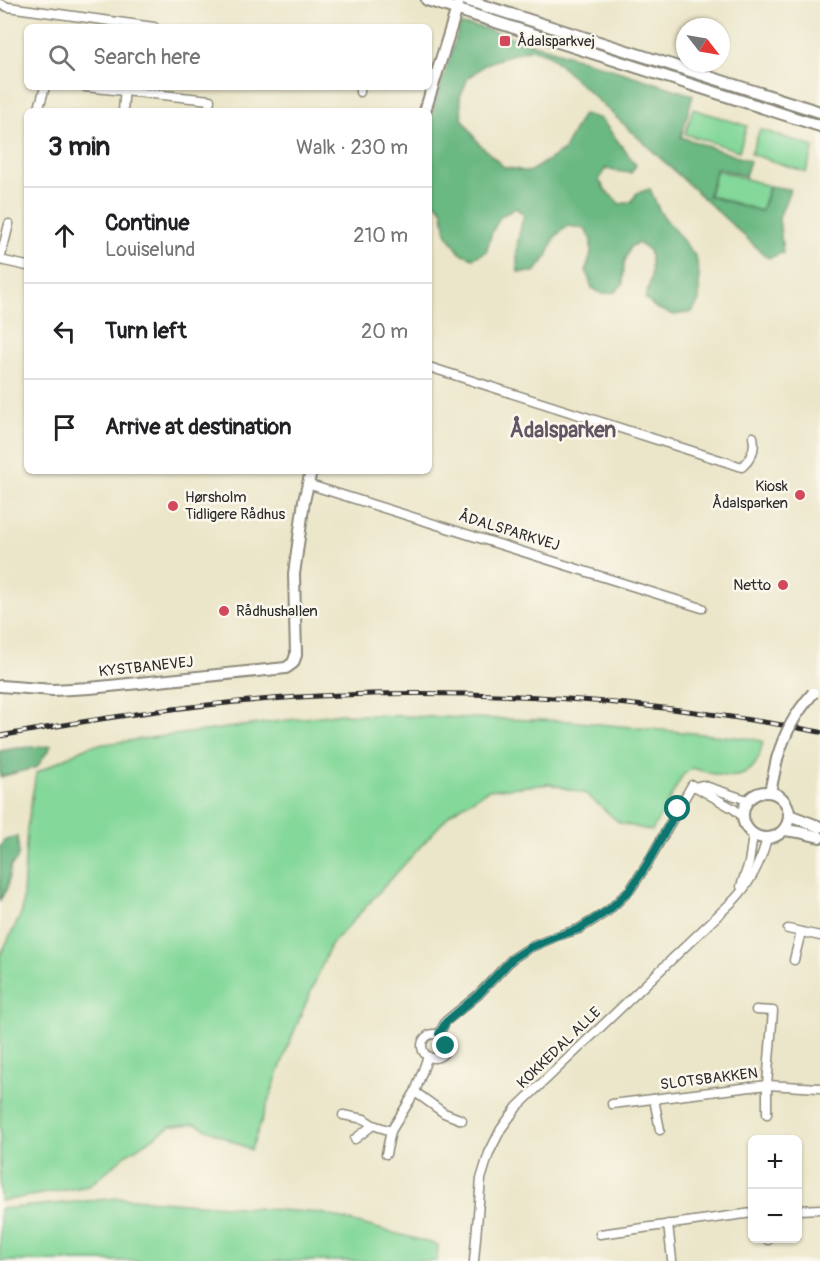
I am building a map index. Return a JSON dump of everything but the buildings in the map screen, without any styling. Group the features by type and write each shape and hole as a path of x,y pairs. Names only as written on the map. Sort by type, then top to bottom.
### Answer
{"street":[{"path":"427,0 458,5 820,126"},
{"path":"466,0 820,112"},
{"path":"0,4 120,24"},
{"path":"432,86 458,5"},
{"path":"40,108 44,90"},
{"path":"123,108 125,90"},
{"path":"133,90 210,100 209,108"},
{"path":"425,108 431,90"},
{"path":"9,224 0,260 24,265"},
{"path":"432,368 742,467 750,460 755,444 753,437"},
{"path":"307,484 310,474"},
{"name":"ÅDALSPARKVEJ","path":"307,484 702,608"},
{"name":"KYSTBANEVEJ","path":"0,686 53,690 90,688 286,668 296,655 294,574 307,484"},
{"path":"770,792 777,759 790,723 801,706 817,690"},
{"path":"439,1034 446,1022 478,995 512,959 529,948 579,929 609,910 630,890 692,785 695,787 702,785 747,801"},
{"path":"695,787 734,809 742,816 746,827 753,835 767,838 775,836 784,830 789,815 784,800 770,792 758,793 747,801 742,816"},
{"path":"789,815 820,827"},
{"path":"784,830 799,831 820,837"},
{"name":"KOKKEDAL ALLE","path":"738,896 749,863 753,835"},
{"name":"KOKKEDAL ALLE","path":"474,1261 481,1179 489,1153 501,1129 517,1107 738,896 753,876 767,838"},
{"path":"788,929 820,936"},
{"path":"794,960 801,932"},
{"name":"SLOTSBAKKEN","path":"756,1010 774,1011 766,1114"},
{"path":"431,1034 439,1034 446,1043 446,1050 436,1058 428,1056 422,1047 424,1039 431,1034"},
{"path":"386,1154 392,1131 415,1092 428,1056"},
{"name":"SLOTSBAKKEN","path":"612,1104 767,1085 820,1088"},
{"path":"415,1092 444,1113 462,1120"},
{"name":"SLOTSBAKKEN","path":"654,1098 660,1130"},
{"path":"343,1115 364,1119 373,1125 392,1131"},
{"path":"355,1139 373,1125"},
{"path":"802,1210 820,1209"},
{"path":"600,1234 748,1214"},
{"path":"668,1224 672,1260"}],"green space":[{"path":"460,25 480,27 693,95 681,137 750,161 745,176 717,168 708,196 761,211 770,186 790,189 779,218 783,253 768,258 549,55 532,49 486,64 468,78 460,97 462,118 479,144 504,167 529,172 563,151 583,114 601,119 636,165 631,173 606,168 599,180 606,191 620,204 631,202 637,193 650,189 660,212 696,257 699,301 692,312 674,315 656,308 645,298 651,274 650,257 649,250 638,243 630,247 624,264 623,284 615,292 602,294 592,288 586,270 591,254 591,239 584,228 567,226 555,237 547,256 535,272 518,272 518,243 524,215 516,208 501,216 492,232 486,252 473,258 460,253 446,233 442,209 436,203 432,205 432,114"},
{"path":"693,109 747,126 739,151 685,134"},
{"path":"760,129 814,147 806,172 751,154"},
{"path":"717,170 769,186 761,211 709,195"},
{"path":"335,714 568,721 754,739 763,742 757,761 744,774 727,777 692,768 683,775 652,831 620,823 586,794 550,784 488,790 451,813 330,946 288,1046 251,1150 196,1124 171,1126 127,1154 89,1186 0,1201 0,956 22,912 27,828 36,773 89,746"},
{"path":"51,746 37,767 0,777 0,751"},
{"path":"17,836 18,856 11,865 7,888 0,900 0,846 4,841"},
{"path":"119,1198 321,1213 438,1245 437,1261 0,1261 0,1209"}],"railway":[{"path":"0,736 85,721 213,704 299,697 402,694 462,694 582,700 702,713 820,732"}],"place":[{"name":"Ådalsparkvej","path":"505,41"},
{"name":"Kiosk Ådalsparken","path":"800,495"},
{"name":"Hørsholm Tidligere Rådhus","path":"173,506"},
{"name":"Netto","path":"783,585"},
{"name":"Rådhushallen","path":"224,611"}],"district":[{"name":"Ådalsparken","path":"563,430"}],"route":[{"path":"446,1046 439,1034 446,1022 478,995 512,959 529,948 579,929 609,910 630,890 678,809"}]}
